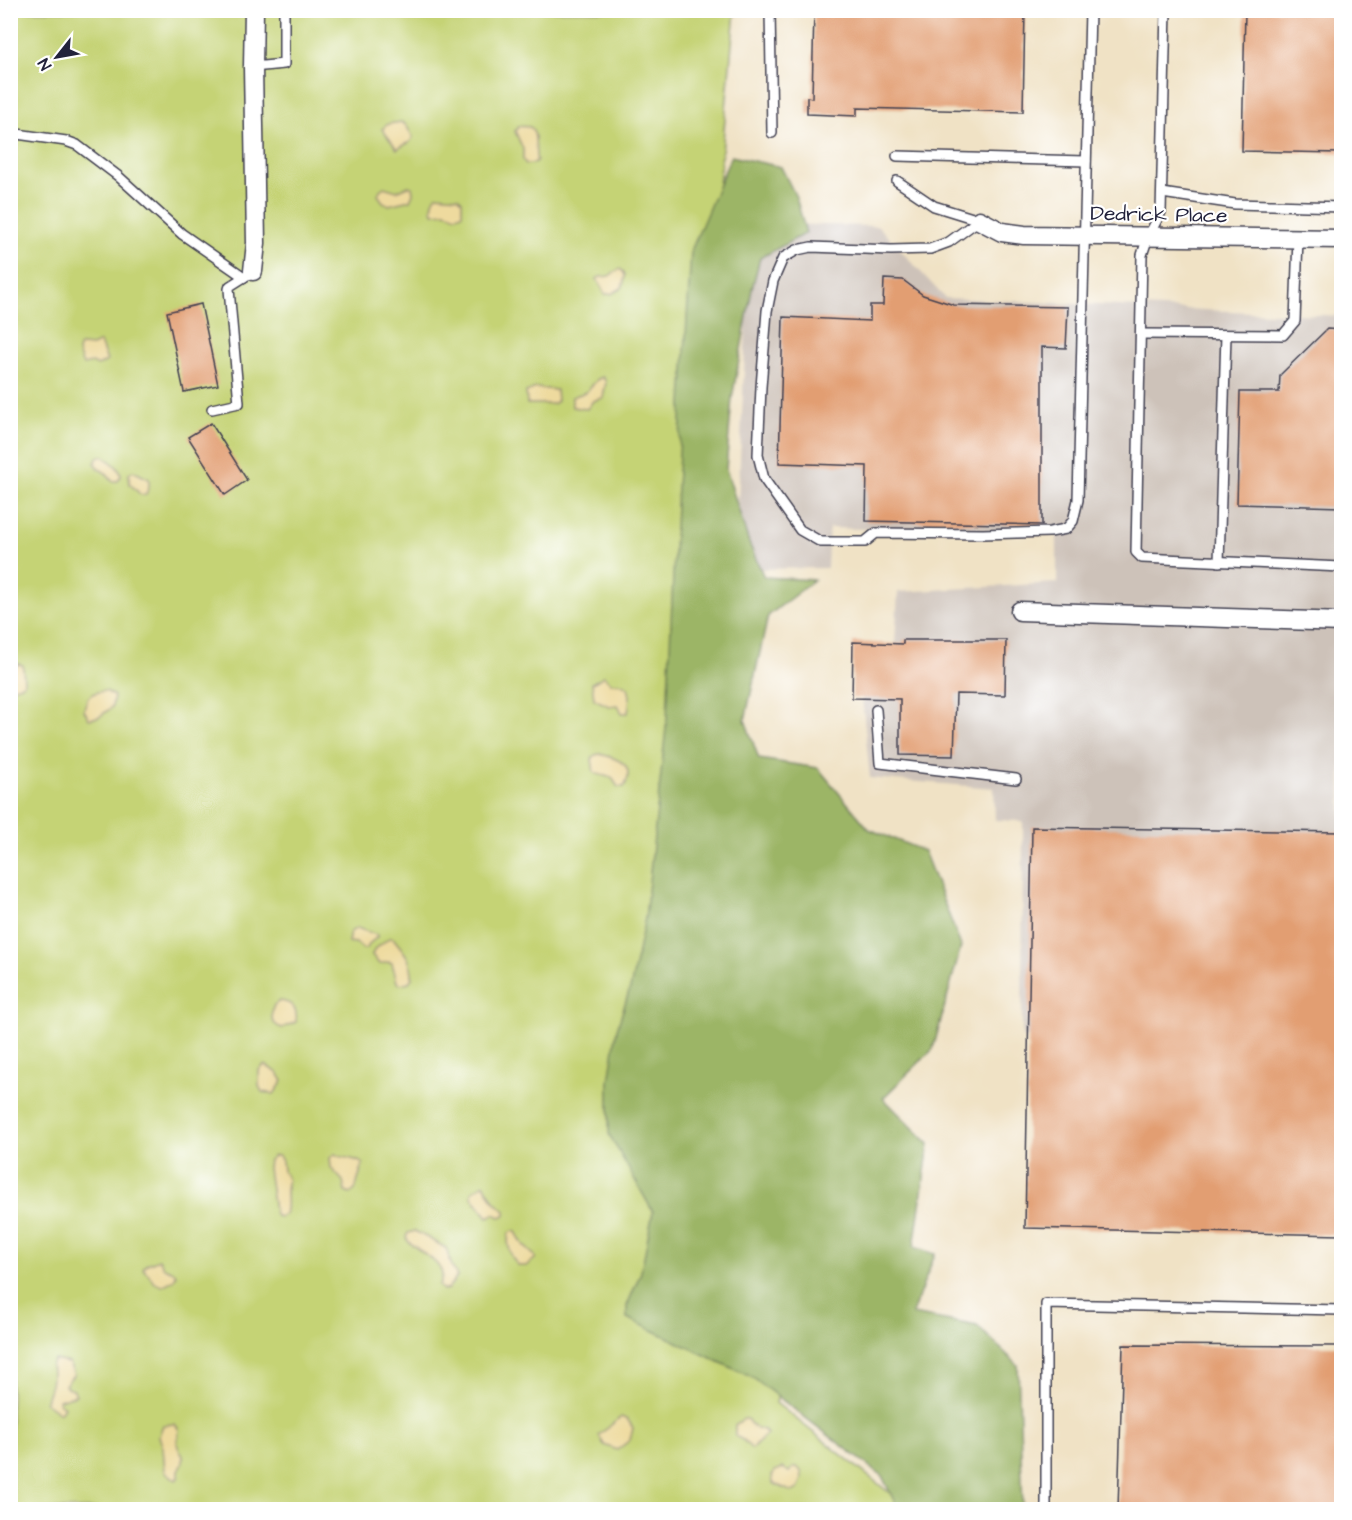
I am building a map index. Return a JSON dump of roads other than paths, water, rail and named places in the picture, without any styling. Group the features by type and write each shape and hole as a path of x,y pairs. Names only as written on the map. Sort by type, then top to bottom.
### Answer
{"street":[{"path":"249,274 256,243 252,67 254,10"},
{"name":"Dedrick Place","path":"979,220 1002,232 1024,235 1341,239"},
{"path":"1020,611 1341,622"}],"lane":[{"path":"252,67 284,64 284,10"},
{"path":"770,10 772,133"},
{"path":"979,220 949,242 930,249 812,247 797,250 783,258 773,281 767,311 758,454 764,479 800,530 821,542 865,542 876,533 1050,532 1065,529 1073,521 1078,500 1090,10"},
{"path":"1166,10 1161,212 1142,255 1136,552 1142,558 1341,567"},
{"path":"10,133 66,141 77,145 118,176 182,234 249,274 229,289 239,403 212,409"},
{"path":"897,156 1086,162"},
{"path":"897,181 934,206 979,220"},
{"path":"1162,193 1235,204 1341,207"},
{"path":"1141,334 1272,336 1283,334 1295,321 1298,238"},
{"path":"1219,562 1226,335"},
{"path":"876,710 880,763 1016,779"},
{"path":"1046,1509 1046,1304 1341,1310"}]}
